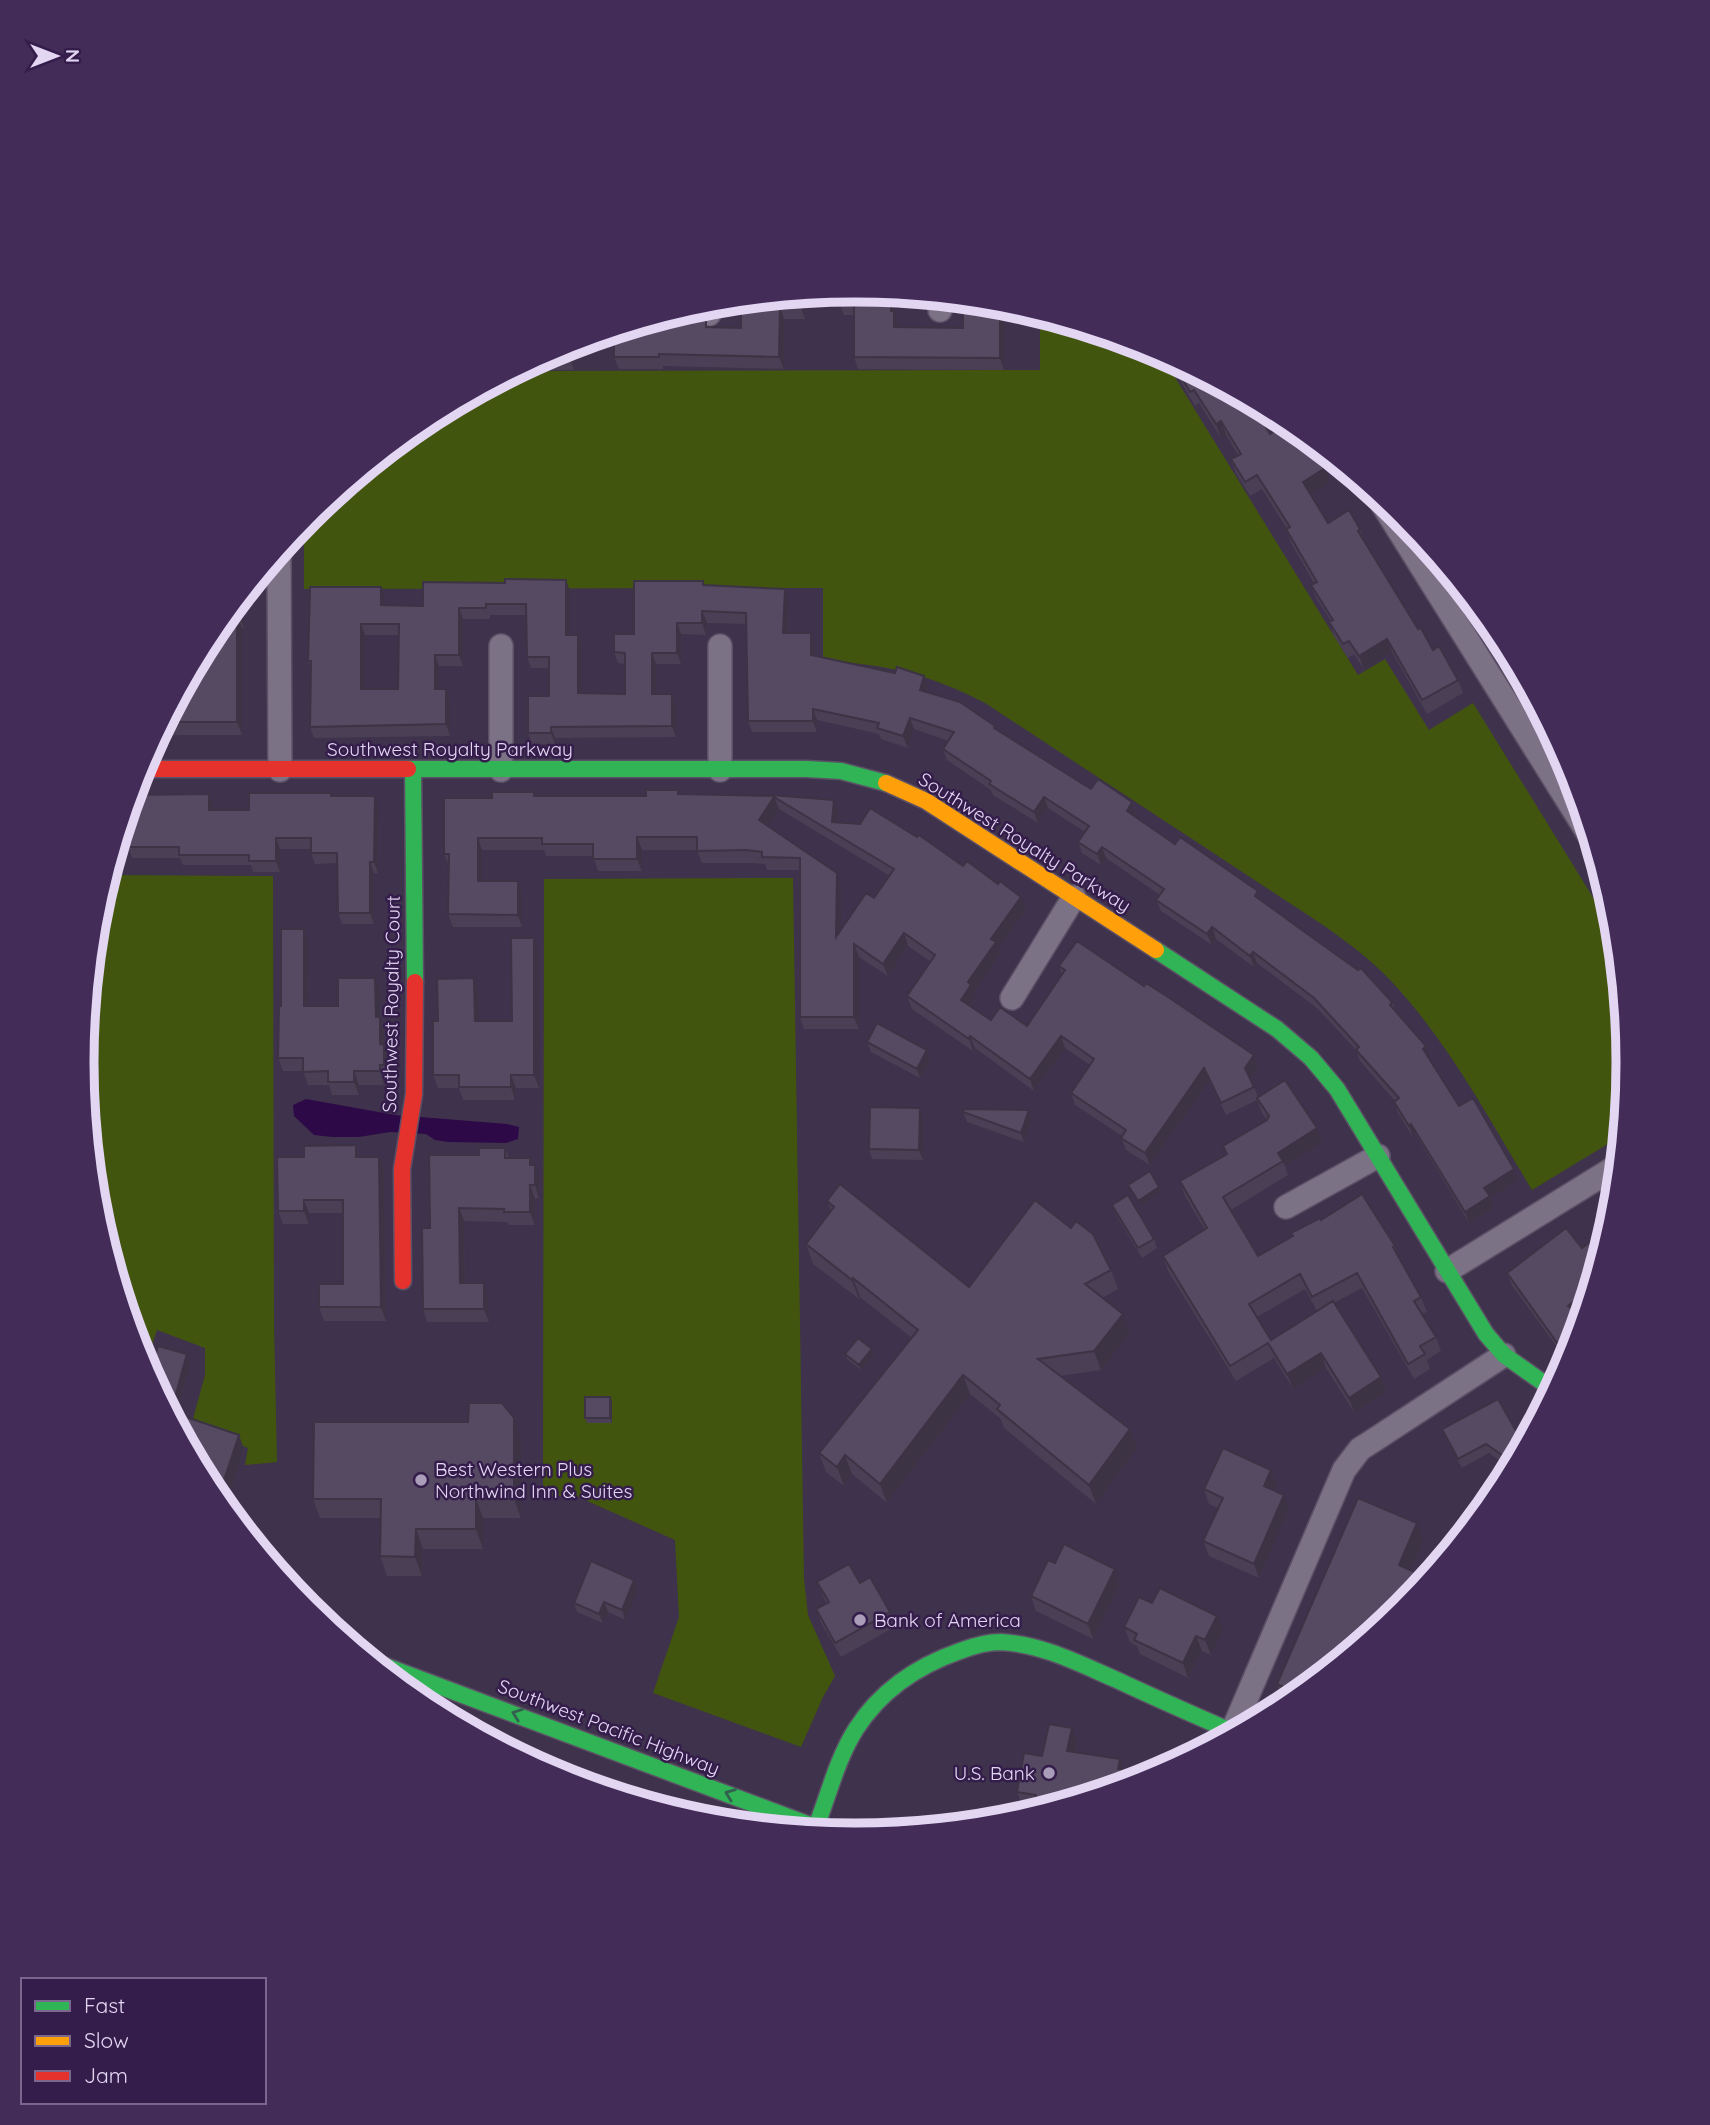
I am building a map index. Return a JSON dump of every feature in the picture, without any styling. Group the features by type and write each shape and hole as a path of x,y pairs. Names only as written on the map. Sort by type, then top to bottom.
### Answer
{"main road":[{"name":"Southwest Royalty Parkway","path":"153,769 807,769 841,771 900,788 978,832 1277,1029 1311,1058 1337,1089 1486,1334 1504,1355 1544,1384"},
{"name":"Southwest Royalty Court","path":"403,1281 404,1150 412,1114 415,979 413,769"},
{"path":"827,1822 856,1728 883,1695 932,1661 973,1647 996,1642 1027,1644 1056,1654 1223,1728"},
{"name":"Southwest Pacific Highway","path":"399,1671 798,1820"}],"street":[{"path":"1417,551 1570,804"},
{"path":"279,566 279,770"},
{"path":"501,646 502,770"},
{"path":"720,646 720,770"},
{"path":"1520,724 1532,716"},
{"path":"1012,998 1074,897"},
{"path":"1286,1207 1378,1156"},
{"path":"1447,1271 1607,1173"},
{"path":"1239,1719 1343,1470 1360,1449 1504,1355"}],"green space":[{"path":"1040,325 1099,342 1171,371 1358,675 1385,659 1429,730 1473,703 1600,908 1614,1013 1616,1063 1611,1142 1532,1190 1450,1056 1413,1006 1384,973 1317,921 985,703 907,672 823,661 823,588 304,589 304,539 317,525 392,459 432,430 539,371 1040,370"},
{"path":"118,875 273,876 277,1462 245,1465 248,1448 191,1426 205,1375 205,1348 157,1330 150,1350 120,1259 109,1211 96,1112 96,1013 101,963"},
{"path":"793,878 804,1579 808,1615 835,1676 801,1747 653,1693 679,1617 675,1540 576,1496 543,1496 544,879"}],"shaded area":[{"path":"306,1099 395,1115 507,1124 519,1127 518,1139 506,1143 448,1142 435,1140 426,1134 390,1132 359,1137 314,1135 294,1116 293,1105"}],"building":[{"path":"855,302 891,303 894,327 963,328 963,310 1000,317 1000,358 854,357 854,303 839,303"},
{"path":"801,304 801,307 780,307 779,357 659,354 659,357 614,357 614,341 698,319 706,319 706,327 741,328 741,313 756,309"},
{"path":"1180,375 1261,420 1270,434 1278,430 1320,461 1325,468 1303,482 1328,523 1349,510 1360,529 1358,531 1418,629 1421,628 1433,650 1439,646 1458,680 1422,700 1387,639 1359,656 1349,641 1343,644 1329,622 1333,620 1311,585 1317,582 1286,529 1290,527 1257,475 1245,482 1231,459 1241,454 1221,421 1216,424 1194,390 1190,392"},
{"path":"505,579 566,580 566,635 578,635 578,693 625,694 625,653 614,652 614,634 634,634 634,581 703,581 703,585 785,589 783,633 811,633 811,655 895,673 897,667 924,676 920,690 960,702 995,726 994,728 1091,789 1098,779 1132,802 1127,811 1175,844 1180,837 1258,891 1255,896 1306,933 1358,970 1361,968 1426,1046 1423,1049 1459,1106 1473,1098 1514,1169 1484,1188 1490,1196 1465,1212 1411,1124 1409,1126 1394,1102 1399,1098 1356,1050 1359,1047 1314,998 1253,952 1250,956 1212,927 1207,934 1156,900 1164,889 1102,847 1097,854 1078,842 1089,826 1044,797 1034,812 989,784 991,781 943,749 954,732 910,718 903,736 877,728 879,723 813,709 813,721 748,721 746,613 702,611 702,623 677,623 677,653 652,653 652,694 672,694 672,726 551,727 551,733 528,733 528,696 549,696 549,657 527,657 526,604 486,604 486,608 459,608 459,655 435,655 435,689 446,689 446,724 310,727 310,587 381,587 381,605 423,606 423,582 505,583","holes":["361,624 399,624 398,689 361,689"]},
{"path":"237,621 237,722 175,722 196,682"},
{"path":"646,790 678,790 678,794 771,795 834,800 832,822 860,824 870,808 917,837 919,835 963,866 967,861 1021,897 991,939 996,942 968,982 971,985 961,1000 991,1020 1000,1007 1027,1026 1065,970 1059,966 1077,941 1144,986 1146,983 1171,999 1254,1055 1245,1068 1254,1087 1221,1103 1204,1068 1145,1153 1121,1138 1126,1130 1071,1093 1094,1059 1061,1036 1030,1079 907,996 935,955 904,933 883,964 854,944 854,1017 800,1017 800,858 762,857 762,852 747,850 697,851 697,837 637,837 637,859 593,859 593,844 542,844 542,838 478,838 478,881 518,881 518,915 448,914 449,854 444,854 444,798 492,798 492,792 534,792 534,796 646,796","holes":["774,797 894,869 874,898 866,893 836,937 837,873 759,820"]},
{"path":"249,793 375,796 374,862 370,862 370,913 338,913 337,853 311,853 311,838 276,838 276,861 249,861 249,855 179,855 179,847 128,847 143,795 209,794 209,810 249,810"},
{"path":"281,929 304,929 304,1006 338,1006 338,978 375,978 376,1017 380,1017 380,1044 384,1045 384,1065 380,1065 380,1071 354,1071 354,1082 328,1082 328,1071 303,1072 303,1058 278,1058"},
{"path":"511,938 534,938 534,1075 511,1075 511,1087 459,1087 459,1075 433,1075 433,1021 438,1021 437,979 474,978 475,1021 512,1021"},
{"path":"877,1023 927,1050 917,1069 867,1042"},
{"path":"1285,1080 1317,1128 1278,1153 1283,1161 1223,1197 1258,1256 1293,1236 1291,1233 1320,1218 1321,1220 1362,1194 1395,1246 1393,1247 1421,1297 1414,1301 1436,1337 1420,1346 1425,1354 1408,1364 1357,1273 1312,1297 1300,1274 1249,1304 1271,1340 1333,1301 1381,1377 1349,1398 1321,1353 1287,1374 1268,1343 1230,1366 1163,1256 1207,1228 1180,1181 1227,1154 1223,1146 1267,1120 1269,1116 1257,1098"},
{"path":"870,1107 920,1108 919,1150 869,1149"},
{"path":"964,1109 1029,1110 1021,1133 963,1112"},
{"path":"356,1145 356,1157 379,1157 381,1307 319,1307 319,1284 343,1284 343,1200 304,1200 304,1211 278,1211 277,1157 304,1157 304,1146"},
{"path":"479,1148 505,1148 505,1158 530,1158 530,1165 535,1165 535,1185 530,1185 530,1212 459,1208 460,1283 484,1283 484,1309 423,1309 422,1228 430,1228 429,1155 479,1155"},
{"path":"1150,1171 1159,1187 1138,1201 1128,1185"},
{"path":"840,1184 969,1287 1035,1200 1071,1228 1076,1221 1093,1234 1111,1270 1085,1284 1123,1314 1094,1351 1038,1359 1130,1429 1089,1485 997,1409 1000,1405 963,1375 880,1484 845,1455 837,1467 819,1453 918,1330 806,1244 834,1207 827,1201"},
{"path":"1128,1195 1154,1239 1138,1248 1112,1205"},
{"path":"1566,1228 1582,1248 1595,1238 1578,1298 1568,1306 1574,1310 1561,1346 1507,1273"},
{"path":"858,1338 872,1349 859,1365 845,1354"},
{"path":"158,1346 187,1354 174,1401 173,1399 154,1359"},
{"path":"585,1397 610,1397 610,1418 585,1418"},
{"path":"1498,1399 1518,1435 1505,1457 1486,1444 1458,1459 1442,1429"},
{"name":"Best Western Plus Northwind Inn & Suites","path":"469,1403 502,1403 514,1418 514,1499 476,1499 476,1529 416,1529 415,1557 380,1556 381,1499 313,1499 314,1422 468,1422"},
{"path":"183,1417 239,1435 224,1480 219,1478"},
{"path":"1223,1448 1271,1470 1264,1486 1284,1495 1254,1564 1203,1541 1223,1498 1204,1489"},
{"path":"1358,1498 1417,1523 1399,1565 1418,1574 1393,1600 1318,1666 1287,1689 1277,1684"},
{"path":"1064,1544 1115,1569 1088,1624 1031,1596 1048,1560 1055,1563"},
{"path":"591,1561 634,1580 622,1610 604,1602 599,1614 574,1603"},
{"name":"Bank of America","path":"849,1564 860,1583 870,1577 890,1612 835,1643 816,1609 829,1602 817,1582"},
{"path":"1160,1588 1217,1616 1205,1640 1196,1636 1183,1663 1134,1640 1137,1634 1124,1627 1139,1597 1152,1603"},
{"path":"1049,1724 1072,1728 1067,1751 1120,1759 1118,1769 1131,1771 1099,1783 1035,1801 1036,1795 1017,1792 1024,1753 1042,1756"}],"traffic: fast":[{"path":"408,769 807,769 841,771 886,783"},
{"path":"413,769 415,982"},
{"path":"1156,950 1277,1029 1311,1058 1337,1089 1486,1334 1504,1355 1544,1383"},
{"path":"818,1822 844,1752 856,1729 877,1702 901,1681 929,1664 980,1645 1001,1642 1046,1651 1223,1728"},
{"path":"399,1671 797,1820"}],"traffic: slow":[{"path":"886,783 926,801 1156,950"}],"traffic: jam":[{"path":"153,769 408,769"},
{"path":"403,1281 402,1169 414,1094 415,982"}],"place":[{"name":"Best Western Plus Northwind Inn & Suites","path":"421,1480"},
{"name":"Bank of America","path":"860,1620"},
{"name":"U.S. Bank","path":"1049,1773"}]}
